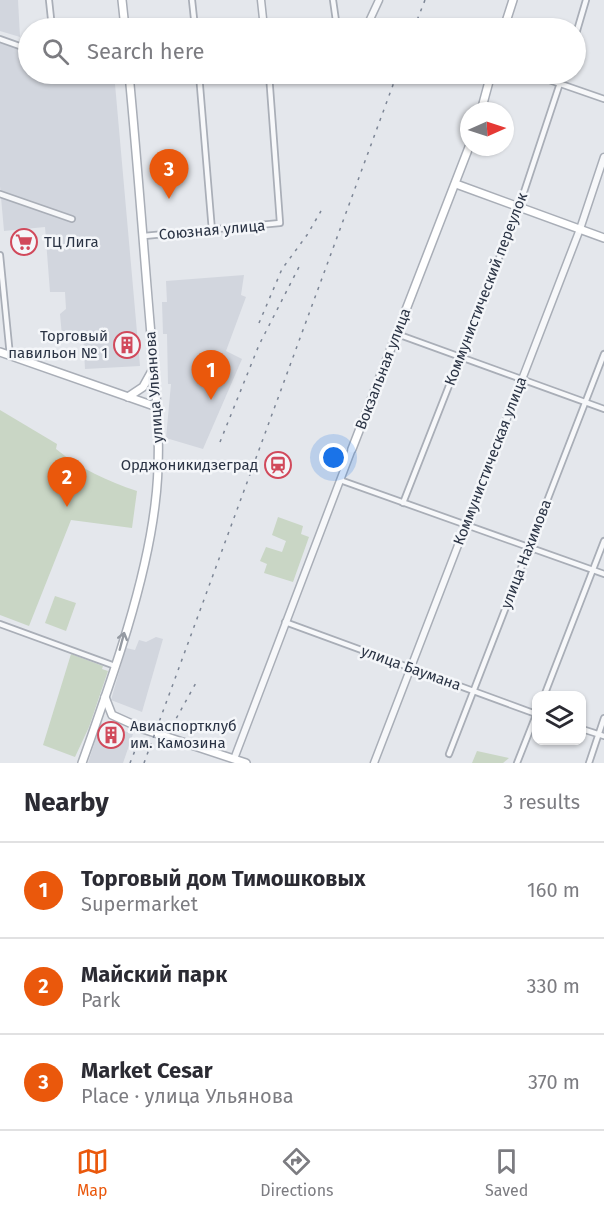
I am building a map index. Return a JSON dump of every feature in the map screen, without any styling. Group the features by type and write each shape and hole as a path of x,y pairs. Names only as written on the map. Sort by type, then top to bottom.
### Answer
{"main road":[{"path":"122,0 124,18"},
{"path":"507,18 513,0"},
{"name":"улица Ульянова","path":"82,763 115,666 142,570 155,507 159,465 144,236 130,84"},
{"path":"484,102 489,84"},
{"name":"Вокзальная улица","path":"352,449 466,156"},
{"path":"456,184 604,238"},
{"path":"0,352 157,407"},
{"path":"128,397 143,387 153,366"},
{"path":"105,697 111,714 143,729 246,763"},
{"path":"97,720 111,714"}],"street":[{"path":"49,0 51,18"},
{"path":"192,0 194,18"},
{"path":"261,0 263,18"},
{"path":"333,0 336,18"},
{"path":"371,18 379,0"},
{"path":"581,18 586,0"},
{"path":"0,39 18,45"},
{"path":"200,84 212,231"},
{"name":"Союзная улица","path":"144,236 280,223 270,84"},
{"name":"Коммунистический переулок","path":"403,503 519,207 560,84"},
{"path":"563,84 604,99"},
{"name":"Коммунистическая улица","path":"374,763 580,229 604,157"},
{"path":"0,194 72,219"},
{"path":"0,255 10,356"},
{"path":"397,334 604,409"},
{"name":"улица Нахимова","path":"449,754 604,354"},
{"name":"Вокзальная улица","path":"234,759 352,449"},
{"path":"340,480 604,574"},
{"path":"546,691 604,541"},
{"name":"улица Баумана","path":"285,622 532,713"},
{"path":"0,624 115,666"},
{"path":"589,763 604,718"},
{"path":"517,763 532,727"},
{"path":"586,730 604,736"}],"shaded area":[{"path":"0,0 18,0 18,36 0,31"},
{"path":"0,42 18,48 18,84 115,84 140,366 85,369 83,334 62,336 60,314 66,309 65,292 50,292 45,227 4,231 0,186"},
{"path":"244,275 241,295 246,297 226,351 242,359 203,449 166,438 171,384 168,384 167,334 163,334 162,302 167,302 166,281"},
{"path":"156,637 163,639 142,712 111,700 126,648 135,650 139,640 146,642"},
{"path":"101,723 133,734 123,763 88,763"}],"green space":[{"path":"0,410 57,444 56,449 85,468 105,479 137,491 132,528 71,520 29,626 0,615"},
{"path":"278,517 303,526 301,534 309,537 293,582 264,573 267,564 260,561 266,547 282,552 286,541 272,535"},
{"path":"55,596 76,603 66,631 45,623"},
{"path":"71,654 103,666 102,669 108,671 89,727 75,757 43,745"},
{"path":"477,751 509,758 503,763 472,763"}],"railway":[{"path":"418,18 425,0"},
{"path":"144,763 393,84"},
{"path":"259,323 282,269 321,211"},
{"path":"220,442 259,345 300,265"},
{"path":"172,726 197,681"},
{"path":"130,763 136,748"}],"place":[{"name":"Market Cesar","path":"169,199"},
{"name":"ТЦ Лига","path":"24,242"},
{"name":"Торговый павильон № 1","path":"127,345"},
{"name":"Торговый дом Тимошковых","path":"211,400"},
{"name":"Орджоникидзеград","path":"278,465"},
{"name":"Майский парк","path":"67,507"},
{"name":"Авиаспортклуб им. Камозина","path":"111,735"}]}
